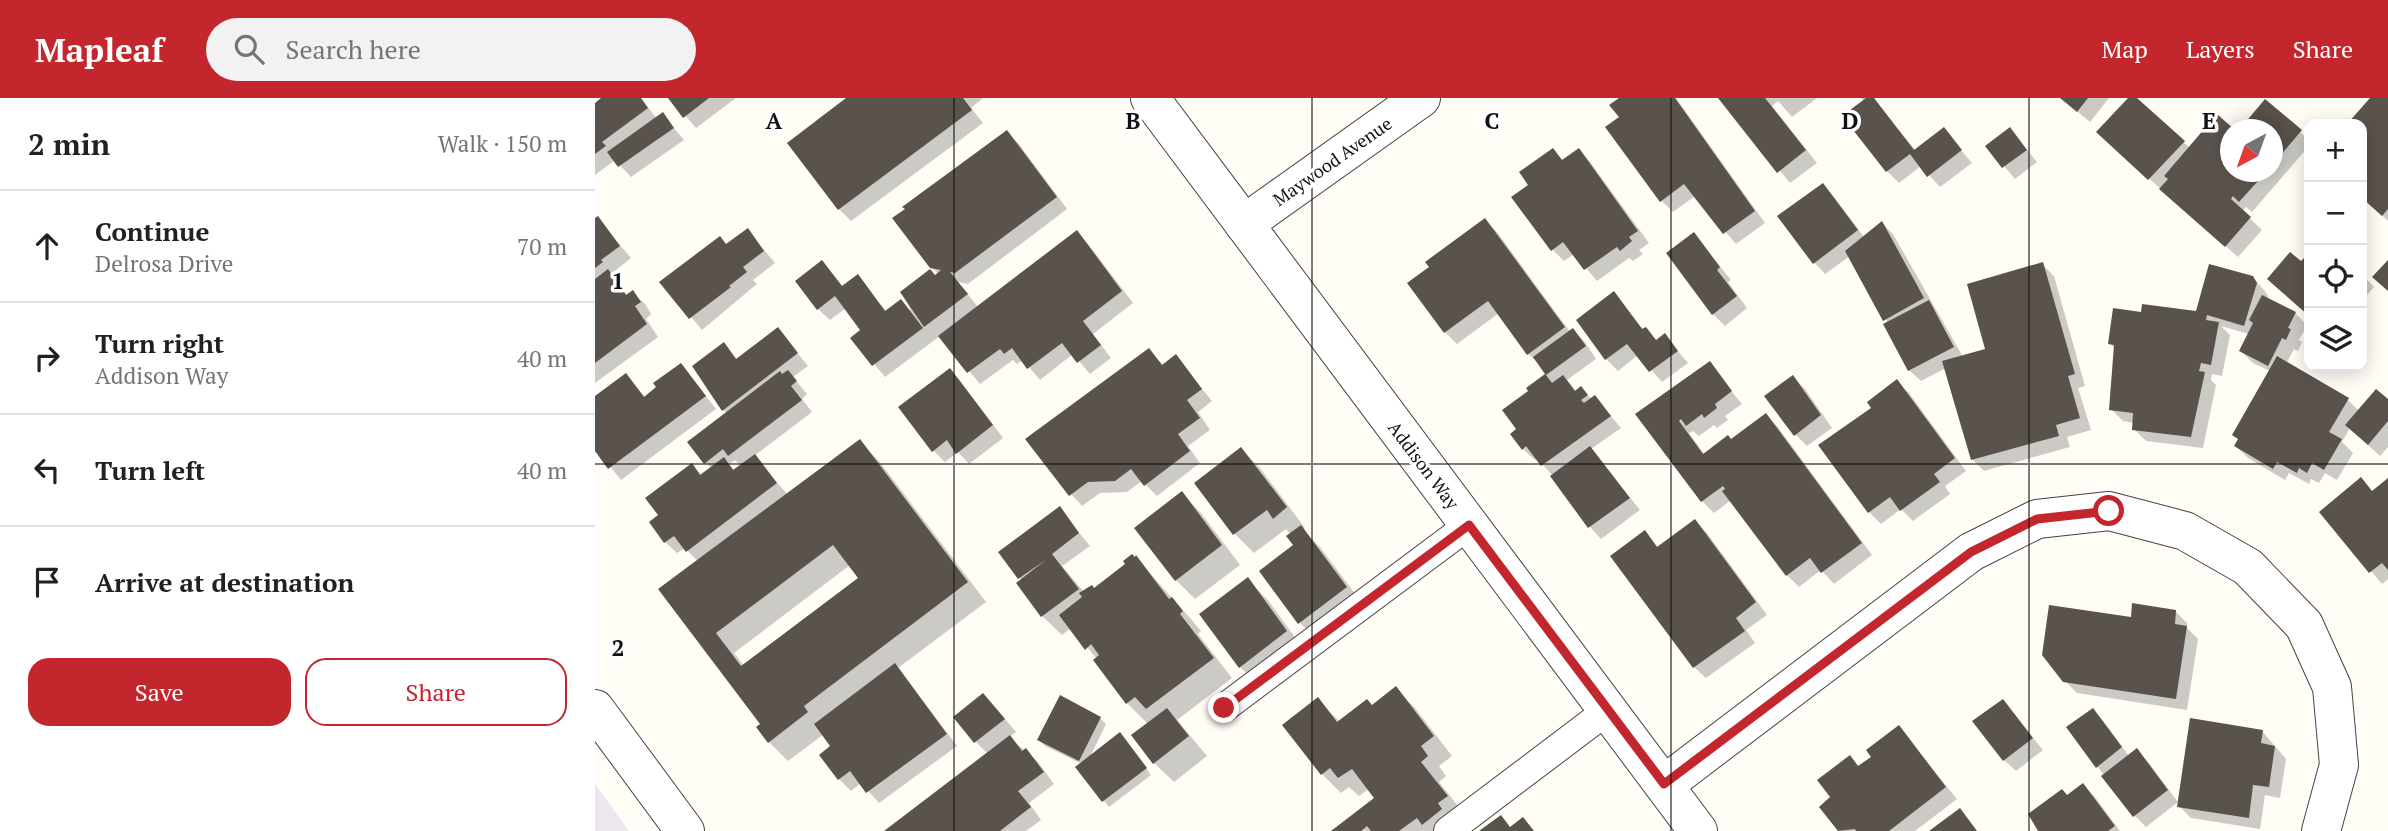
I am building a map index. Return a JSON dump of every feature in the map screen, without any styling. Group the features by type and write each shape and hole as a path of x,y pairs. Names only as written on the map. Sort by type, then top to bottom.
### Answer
{"street":[{"name":"Addison Way","path":"1150,98 1697,831"},
{"name":"Maywood Avenue","path":"1244,224 1421,98"},
{"path":"1664,784 1971,552 2037,519 2109,511 2185,531 2248,567 2304,625 2332,687 2339,765 2321,831"},
{"path":"595,709 685,831"}],"lane":[{"path":"1224,708 1469,525"},
{"path":"1448,831 1608,710"}],"shaded area":[{"path":"595,784 629,831 595,831"}],"building":[{"path":"601,98 641,98 648,108 602,142 606,146 595,154 595,103"},
{"path":"668,98 709,98 683,118"},
{"path":"846,98 963,98 972,110 838,210 787,143"},
{"path":"1619,98 1675,98 1755,211 1723,234 1684,184 1660,202 1605,127 1619,117 1609,105"},
{"path":"1718,98 1765,98 1806,150 1777,173"},
{"path":"1866,98 1874,98 1914,150 1944,127 1962,150 1927,177 1910,154 1886,172 1842,116"},
{"path":"2060,98 2088,98 2077,112"},
{"path":"2128,98 2137,98 2185,141 2148,180 2096,132"},
{"path":"2370,98 2388,98 2388,209 2382,216 2367,202 2367,119 2351,119"},
{"path":"2265,99 2302,130 2283,152 2283,119 2248,119"},
{"path":"663,112 674,128 618,167 607,152"},
{"path":"2217,114 2223,119 2220,119 2220,182 2257,182 2239,202 2233,196 2231,199 2251,217 2225,247 2159,189 2168,179 2164,176"},
{"path":"2010,127 2027,150 2002,168 1985,146"},
{"path":"1007,130 1057,197 955,273 950,272 968,294 924,327 900,292 930,269 935,275 941,270 930,268 892,218 905,209 902,207"},
{"path":"1553,148 1562,160 1579,148 1638,231 1629,237 1632,241 1620,251 1617,247 1584,270 1563,242 1551,251 1511,197 1528,185 1519,172"},
{"path":"1823,183 1858,230 1813,264 1777,216"},
{"path":"598,216 620,246 595,268 595,218"},
{"path":"1485,218 1565,327 1527,355 1488,301 1444,333 1407,283 1429,267 1425,262"},
{"path":"1882,221 1924,298 1883,321 1845,251"},
{"path":"748,228 764,251 743,267 747,272 729,286 731,287 689,319 659,282 720,236 726,244"},
{"path":"1077,230 1122,291 1083,321 1101,345 1077,363 1062,343 1027,369 1012,348 1004,354 1000,349 967,373 938,336"},
{"path":"1694,232 1720,267 1717,270 1737,296 1712,315 1666,253"},
{"path":"2290,252 2301,261 2304,258 2304,312 2267,279"},
{"path":"822,260 842,286 858,274 885,311 901,299 923,328 872,366 850,338 860,330 835,296 817,310 795,281"},
{"path":"2388,260 2388,291 2372,277"},
{"path":"2043,262 2075,374 2068,376 2080,418 2056,425 2059,436 1971,460 1942,361 1985,349 1967,284"},
{"path":"2209,264 2253,276 2257,283 2244,326 2207,315 2206,320 2219,322 2211,365 2201,363 2199,371 2205,372 2191,437 2132,430 2133,413 2109,410 2114,345 2108,344 2113,308 2141,312 2142,304 2196,311"},
{"path":"608,269 626,295 633,290 641,302 635,306 647,324 595,363 595,279"},
{"path":"1614,291 1642,329 1646,327 1656,340 1665,333 1678,351 1649,372 1627,344 1605,360 1576,320"},
{"path":"2262,295 2296,312 2288,328 2291,329 2286,340 2282,338 2268,366 2239,351 2253,323 2249,320"},
{"path":"1929,300 1954,347 1908,371 1883,324"},
{"path":"778,327 798,353 722,411 692,366 724,342 736,359"},
{"path":"1573,328 1586,346 1546,375 1552,383 1563,375 1575,391 1581,386 1588,395 1581,400 1584,403 1595,395 1611,416 1541,466 1526,446 1522,450 1510,434 1516,429 1502,410 1528,391 1526,388 1545,374 1533,357"},
{"path":"1149,348 1162,365 1176,354 1202,389 1187,400 1200,418 1178,434 1190,451 1144,486 1131,469 1115,481 1088,482 1069,496 1025,439"},
{"path":"2277,356 2349,398 2329,432 2342,439 2324,470 2312,463 2307,473 2299,468 2297,473 2277,462 2273,469 2234,446 2238,439 2232,435"},
{"path":"1710,361 1732,391 1715,404 1717,408 1704,418 1702,414 1686,426 1681,419 1679,421 1703,454 1728,435 1731,439 1766,413 1862,543 1821,573 1810,558 1786,576 1722,491 1725,489 1723,486 1701,502 1635,414"},
{"path":"681,363 706,396 608,469 595,451 595,396 626,373 644,397 656,387 653,383"},
{"path":"950,368 993,425 956,454 947,440 932,452 898,407"},
{"path":"788,370 797,381 791,386 802,400 728,456 723,449 704,464 687,442 780,371 782,374"},
{"path":"1793,375 1821,415 1794,436 1764,396"},
{"path":"1897,379 1955,458 1934,474 1940,482 1900,511 1890,497 1868,513 1818,445 1871,408 1867,402"},
{"path":"2376,389 2388,399 2388,421 2368,445 2345,425"},
{"path":"860,439 968,582 804,706 808,712 768,743 756,727 760,724 658,589","holes":["833,545 858,578 741,666 716,633"]},
{"path":"1590,446 1630,498 1588,528 1550,476"},
{"path":"1241,447 1287,507 1273,519 1267,510 1233,535 1194,483"},
{"path":"755,454 777,483 686,552 674,536 664,543 649,522 658,515 645,498 692,463 700,475 724,457 733,470"},
{"path":"2361,477 2372,491 2388,478 2388,570 2382,563 2369,573 2319,512"},
{"path":"1182,491 1222,545 1175,581 1134,528"},
{"path":"1060,506 1079,533 1052,554 1079,589 1041,617 1016,583 1047,559 1018,579 998,552"},
{"path":"1695,519 1756,602 1736,618 1745,631 1693,668 1610,556 1645,530 1657,547"},
{"path":"1301,525 1347,587 1298,624 1259,571 1293,545 1286,536"},
{"path":"1132,554 1135,557 1136,555 1169,599 1172,597 1183,611 1180,614 1214,658 1146,709 1135,697 1126,704 1093,660 1099,655 1091,644 1085,650 1059,615 1082,597 1079,593 1092,585 1094,588 1125,564 1123,561"},
{"path":"1248,577 1287,631 1239,668 1199,614"},
{"path":"2132,603 2176,610 2175,624 2187,626 2176,699 2063,682 2042,655 2049,605 2131,617"},
{"path":"895,663 947,734 866,793 850,771 838,780 819,755 830,746 814,724"},
{"path":"1396,686 1434,736 1421,746 1428,756 1421,762 1448,796 1438,803 1442,809 1422,825 1417,818 1399,831 1371,831 1367,826 1361,831 1331,831 1374,798 1352,769 1338,778 1330,768 1321,775 1282,725 1318,697 1337,722 1367,699 1372,705"},
{"path":"983,693 1005,719 974,743 953,717"},
{"path":"1060,695 1101,717 1079,761 1037,740"},
{"path":"2003,699 2033,738 2003,761 1972,721"},
{"path":"1167,708 1189,736 1153,764 1131,735"},
{"path":"2093,708 2122,747 2096,768 2066,727"},
{"path":"2190,718 2263,730 2261,743 2275,746 2269,787 2253,785 2249,818 2177,807"},
{"path":"1899,725 1946,787 1889,831 1838,831 1819,807 1830,797 1817,780 1850,755 1858,766 1871,757 1866,750"},
{"path":"1120,732 1147,768 1102,802 1075,767"},
{"path":"1010,735 1022,751 1026,748 1044,772 1018,791 1031,807 1000,831 884,831"},
{"path":"2137,748 2168,790 2133,817 2101,776"},
{"path":"2083,783 2115,826 2108,831 2038,831 2028,814 2062,789 2067,795"},
{"path":"1960,808 1977,831 1929,831"},
{"path":"1501,815 1510,827 1523,817 1534,831 1479,831"}],"route":[{"path":"1224,708 1469,525 1664,784 1971,552 2037,519 2109,511"}]}
